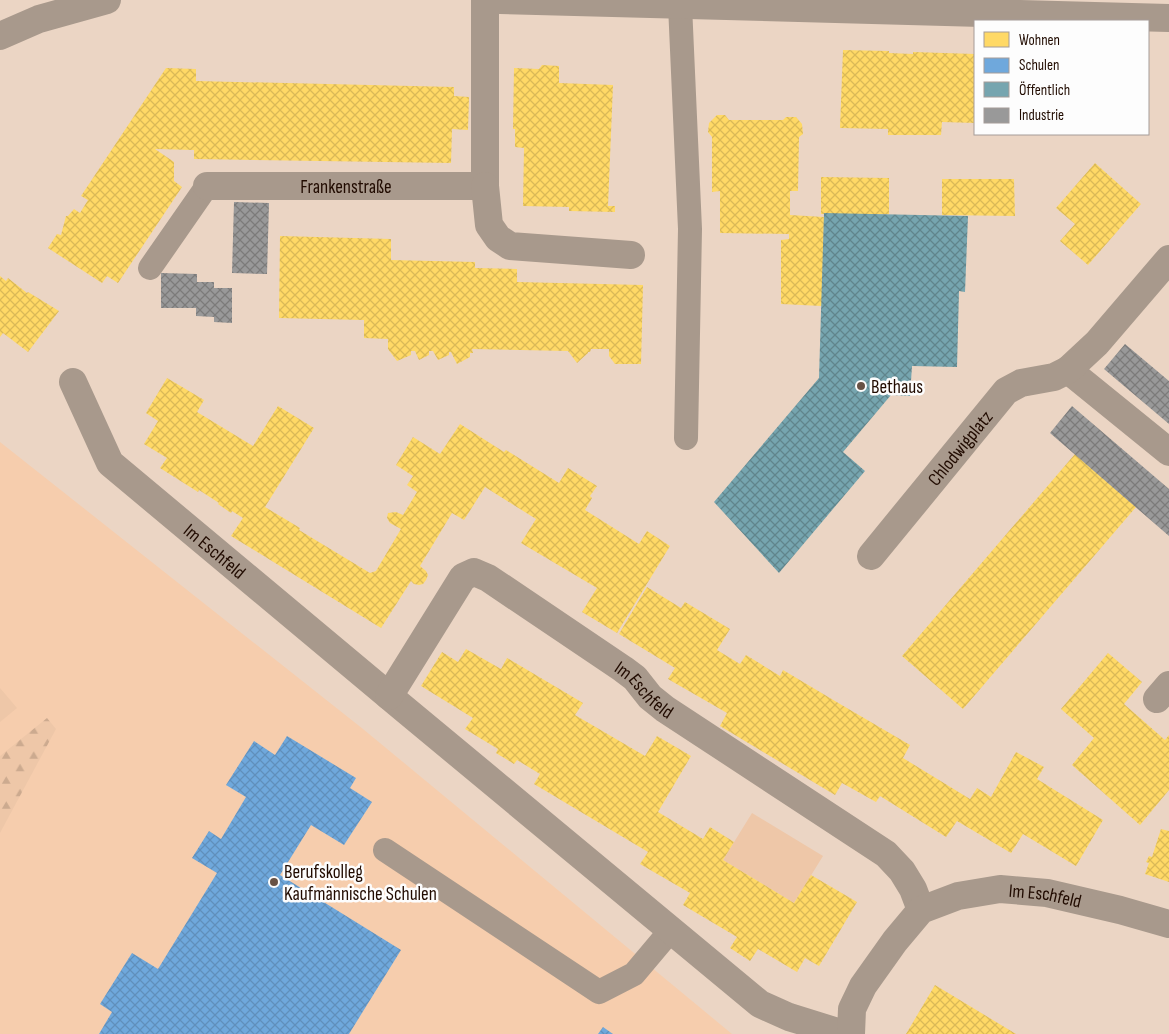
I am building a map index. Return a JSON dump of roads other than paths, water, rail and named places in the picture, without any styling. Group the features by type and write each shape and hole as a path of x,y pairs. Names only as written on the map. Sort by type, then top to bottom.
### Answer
{"street":[{"path":"0,36 39,19 107,0"},
{"path":"485,0 485,186 489,225 498,238 510,246 631,255"},
{"path":"500,0 1169,18"},
{"name":"Frankenstraße","path":"207,186 485,186"},
{"name":"Chlodwigplatz","path":"871,556 1006,391 1021,384 1054,377 1068,370 1097,342 1169,259"},
{"path":"1068,370 1169,452"},
{"name":"Im Eschfeld","path":"73,382 110,463 760,1004 789,1017 844,1034"},
{"name":"Im Eschfeld","path":"389,696 463,577 474,572 488,578 623,669 635,678 650,697 665,709 886,854 902,871 913,889 922,910"},
{"name":"Im Eschfeld","path":"851,1034 852,1009 862,986 895,941 922,910 958,896 1000,890 1047,893 1120,910 1169,924"}],"lane":[{"path":"680,5 690,229 686,438"},
{"path":"150,268 207,186"},
{"path":"385,850 599,992 634,974 670,930"}],"place":[{"name":"Bethaus","path":"861,386"},
{"name":"Berufskolleg Kaufmännische Schulen","path":"274,882"}]}
